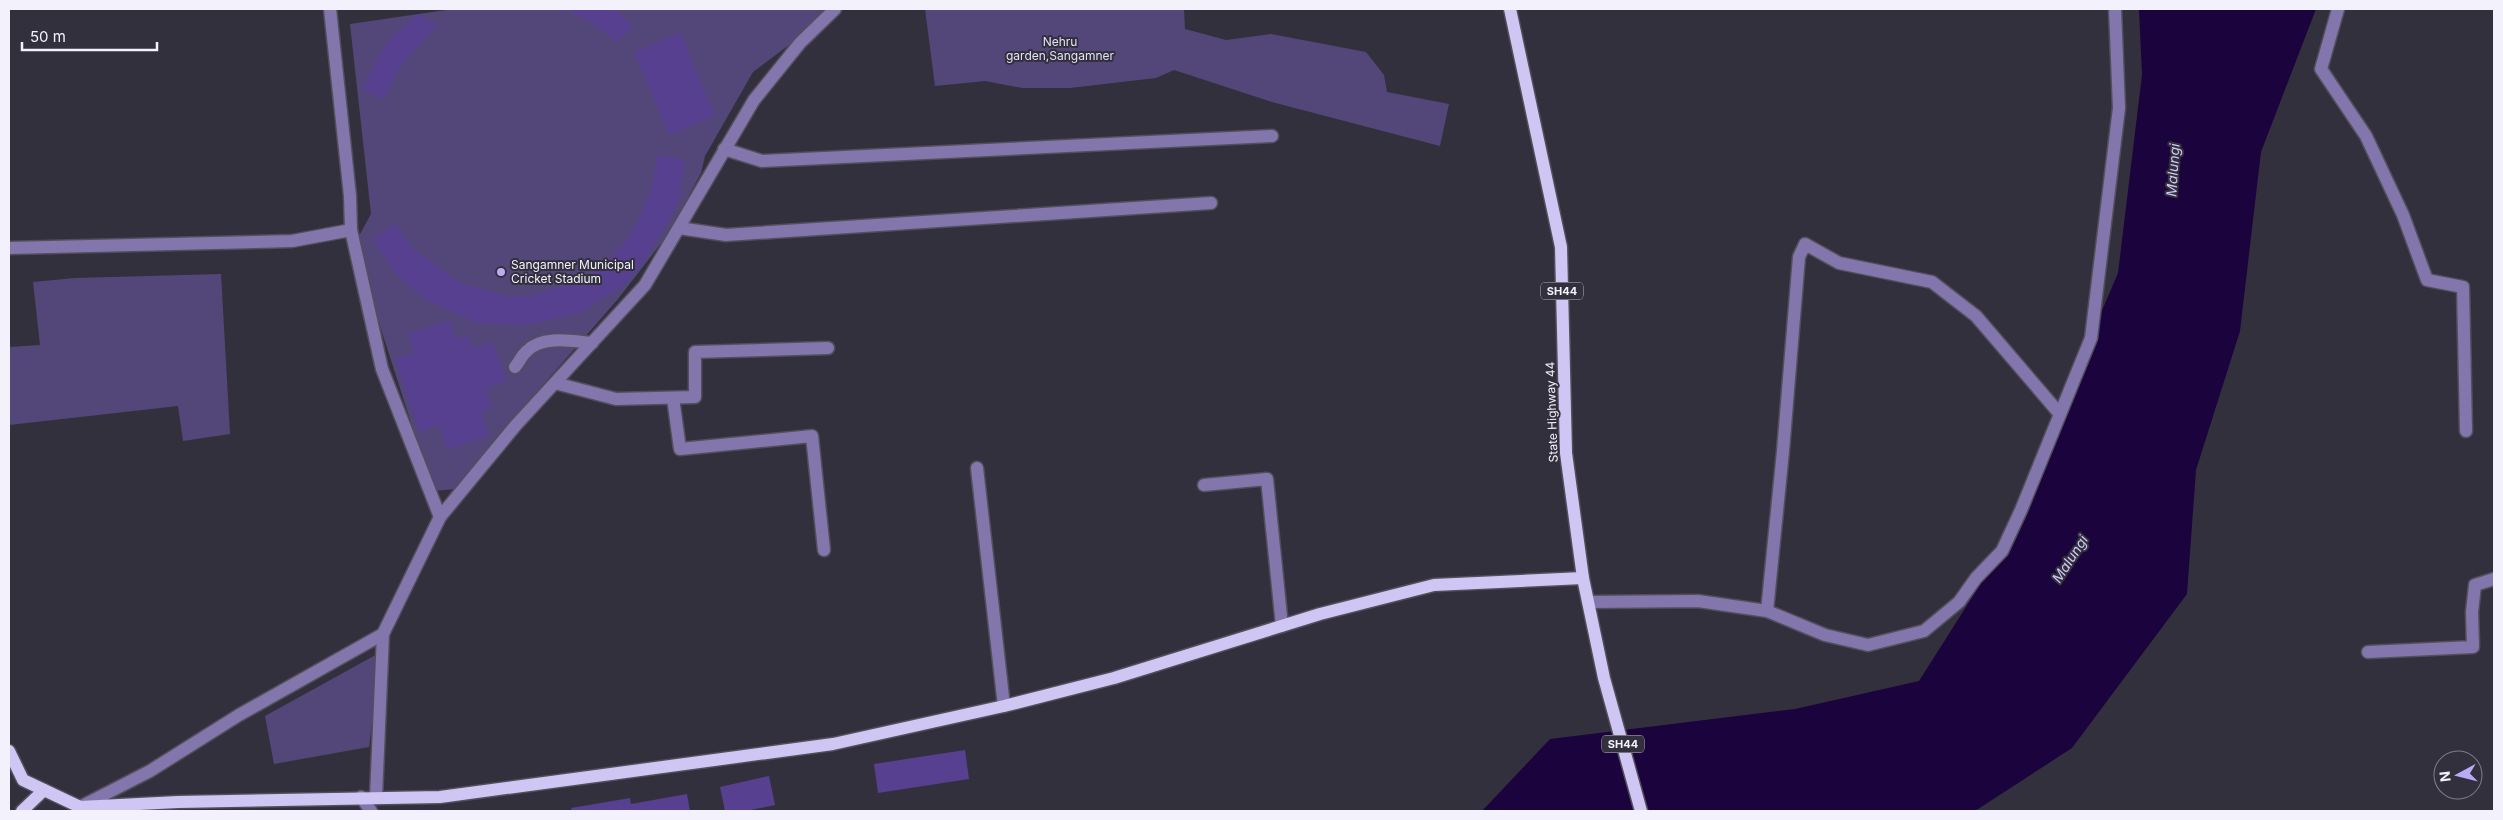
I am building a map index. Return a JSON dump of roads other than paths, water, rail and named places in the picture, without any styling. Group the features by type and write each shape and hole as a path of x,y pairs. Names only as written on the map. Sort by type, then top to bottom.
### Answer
{"main road":[{"name":"State Highway 44","path":"1510,9 1560,248 1566,453 1583,578 1604,678 1642,811"},
{"path":"9,751 23,780 80,807 178,802 361,797 440,797 833,744 1004,706 1114,678 1282,626 1434,585 1583,578"},
{"path":"22,811 44,790"}],"street":[{"path":"330,9 350,196 351,230 382,369 440,517"},
{"path":"376,797 383,634 440,517 516,425 645,285 754,100 800,43 835,9"},
{"path":"1588,602 1698,601 1766,611 1825,635 1868,645 1924,631 1959,602 1976,578 2002,551 2021,510 2091,338 2119,108 2114,9"},
{"path":"2338,9 2321,69 2366,136 2403,215 2427,280 2463,287 2466,431"},
{"path":"724,149 762,161 1272,136"},
{"path":"679,228 726,235 1211,203"},
{"path":"9,248 292,240 351,230"},
{"path":"1766,611 1783,451 1799,257 1805,244 1839,263 1932,282 1976,316 2059,413"},
{"path":"515,367 527,350 538,344 563,340 592,343"},
{"path":"555,383 616,399 695,398 696,352 828,348"},
{"path":"673,398 680,449 812,436 824,550"},
{"path":"977,468 1004,706"},
{"path":"1204,485 1267,478 1282,626"},
{"path":"2368,652 2474,647 2472,612 2475,585 2494,579"},
{"path":"80,807 150,772 238,715 383,634"},
{"path":"361,797 371,811"}],"water":[{"name":"Malungi","path":"2139,9 2316,9 2261,152 2240,331 2196,470 2187,594 2072,748 1975,811 1482,811 1550,739 1795,709 1919,681 2011,536 2066,395 2118,273 2142,75"}],"place":[{"name":"Sangamner Municipal Cricket Stadium","path":"501,272"}],"park label":[{"name":"Nehru garden,Sangamner","path":"1060,49"}]}
